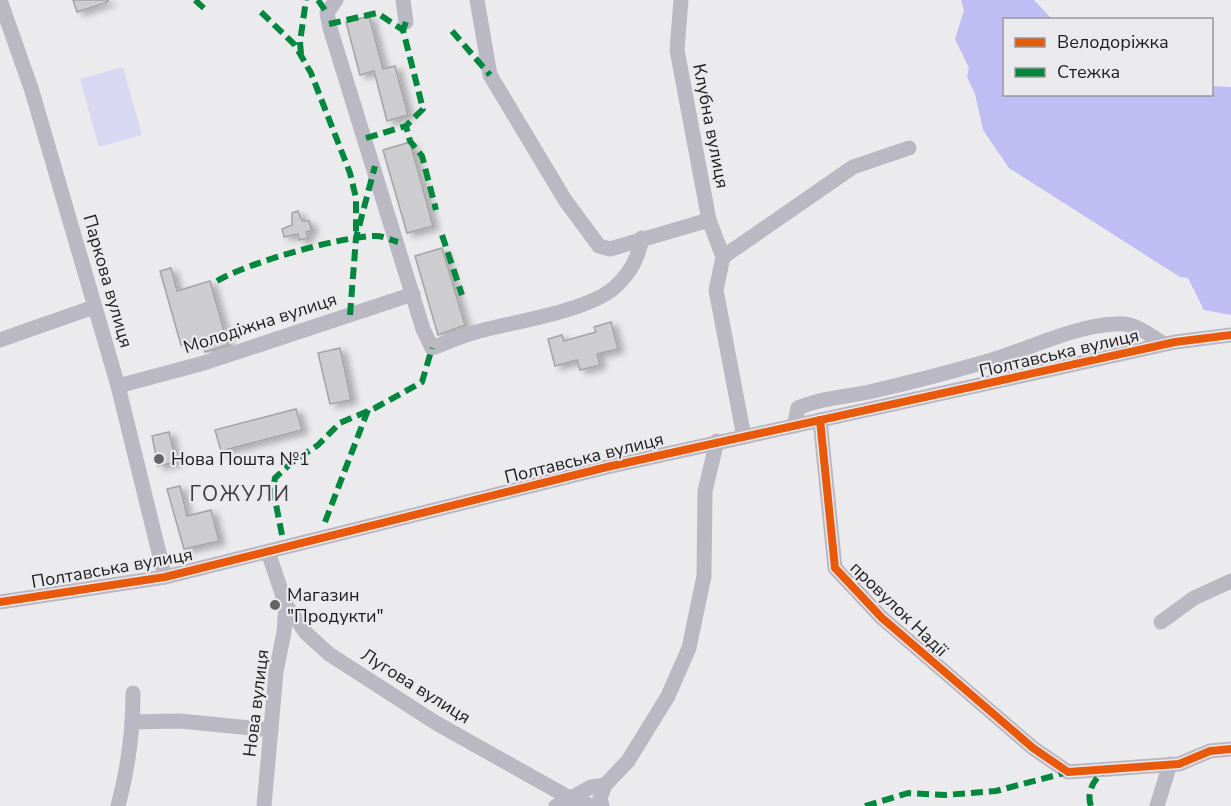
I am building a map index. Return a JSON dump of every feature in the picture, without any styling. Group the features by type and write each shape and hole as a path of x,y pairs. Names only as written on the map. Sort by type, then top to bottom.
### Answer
{"street":[{"name":"Паркова вулиця","path":"0,0 6,39 35,101 118,386 165,577"},
{"path":"336,0 327,13 330,28 428,343 432,348 474,332 553,314 586,303 615,288 634,265 642,238"},
{"path":"403,0 406,22"},
{"path":"477,0 490,75 565,200 599,246 610,249 709,220"},
{"name":"Клубна вулиця","path":"681,0 677,50 709,220 723,257"},
{"path":"744,437 716,290 723,257 853,167 909,148"},
{"name":"Молодіжна вулиця","path":"118,386 204,363 413,294"},
{"path":"0,340 94,307"},
{"path":"794,426 798,408 815,400 868,392 986,362 1085,329 1116,324 1136,324 1150,337 1170,343"},
{"name":"Полтавська вулиця","path":"0,602 165,577 717,441 1170,343 1231,335"},
{"name":"провулок Надії","path":"820,420 835,568 882,618 1033,748 1068,772 1170,764"},
{"path":"602,806 600,798 605,785 628,761 662,705 689,648 704,576 705,491 717,441"},
{"name":"Лугова вулиця","path":"268,552 286,605 306,633 348,667 562,801 592,806"},
{"path":"1161,622 1194,598 1231,581"},
{"name":"Нова вулиця","path":"264,806 286,605"},
{"path":"118,806 133,722 134,693"},
{"path":"133,722 180,721 271,730"},
{"path":"1157,806 1170,764 1210,751 1231,749"},
{"path":"562,801 591,786 605,785"}],"shaded area":[{"path":"123,67 142,135 99,147 80,79"}],"water":[{"path":"961,0 1034,0 1051,18 1003,18 1003,96 1213,96 1213,86 1231,87 1231,315 1204,310 1188,278 1180,277 1009,168 983,130 975,94 967,77 969,68 955,39 964,10"}],"building":[{"path":"73,0 108,0 108,2 77,12"},
{"path":"369,16 383,69 395,66 408,115 387,121 374,71 360,75 346,22"},
{"path":"410,142 433,226 407,233 383,150"},
{"path":"298,211 302,221 309,221 312,230 306,232 308,238 299,240 298,234 284,237 282,229 292,225 292,213"},
{"path":"442,248 465,325 438,335 415,256"},
{"path":"171,268 177,291 210,281 228,345 205,352 201,339 181,345 160,271"},
{"path":"611,322 618,349 597,354 600,365 580,370 577,360 555,366 548,339 562,335 564,341 596,332 594,327"},
{"path":"340,348 351,400 330,404 318,353"},
{"path":"296,409 302,430 221,451 215,430"},
{"path":"169,432 176,462 158,466 152,436"},
{"path":"180,486 187,516 211,510 219,541 184,549 167,489"}],"marked path":[{"path":"195,0 208,12"},
{"path":"301,54 300,42 306,0"},
{"path":"318,0 327,13"},
{"path":"261,12 295,45 311,73 350,173 356,198 356,238"},
{"path":"329,24 377,13 403,30"},
{"path":"406,22 403,30 423,109 406,126 410,141 422,156 436,210"},
{"path":"452,31 490,75"},
{"path":"366,138 406,126"},
{"path":"350,315 356,238 375,166"},
{"path":"442,235 462,295"},
{"path":"217,281 271,259 341,240 376,236 398,242"},
{"path":"282,535 273,489 275,478 291,463 318,445 340,423 375,408 422,382 432,348"},
{"path":"325,522 368,410"},
{"path":"1091,806 1092,786 1105,770"},
{"path":"865,806 908,793 945,795 996,791 1068,772"}],"cycle path":[{"path":"0,602 165,577 607,467 1175,342 1231,335"},
{"path":"820,420 835,568 882,618 1033,748 1068,772 1179,764 1210,751 1231,749"}],"place":[{"name":"Нова Пошта №1","path":"159,459"},
{"name":"Магазин \"Продукти\"","path":"275,605"}],"district":[{"name":"ГОЖУЛИ","path":"240,494"}]}
